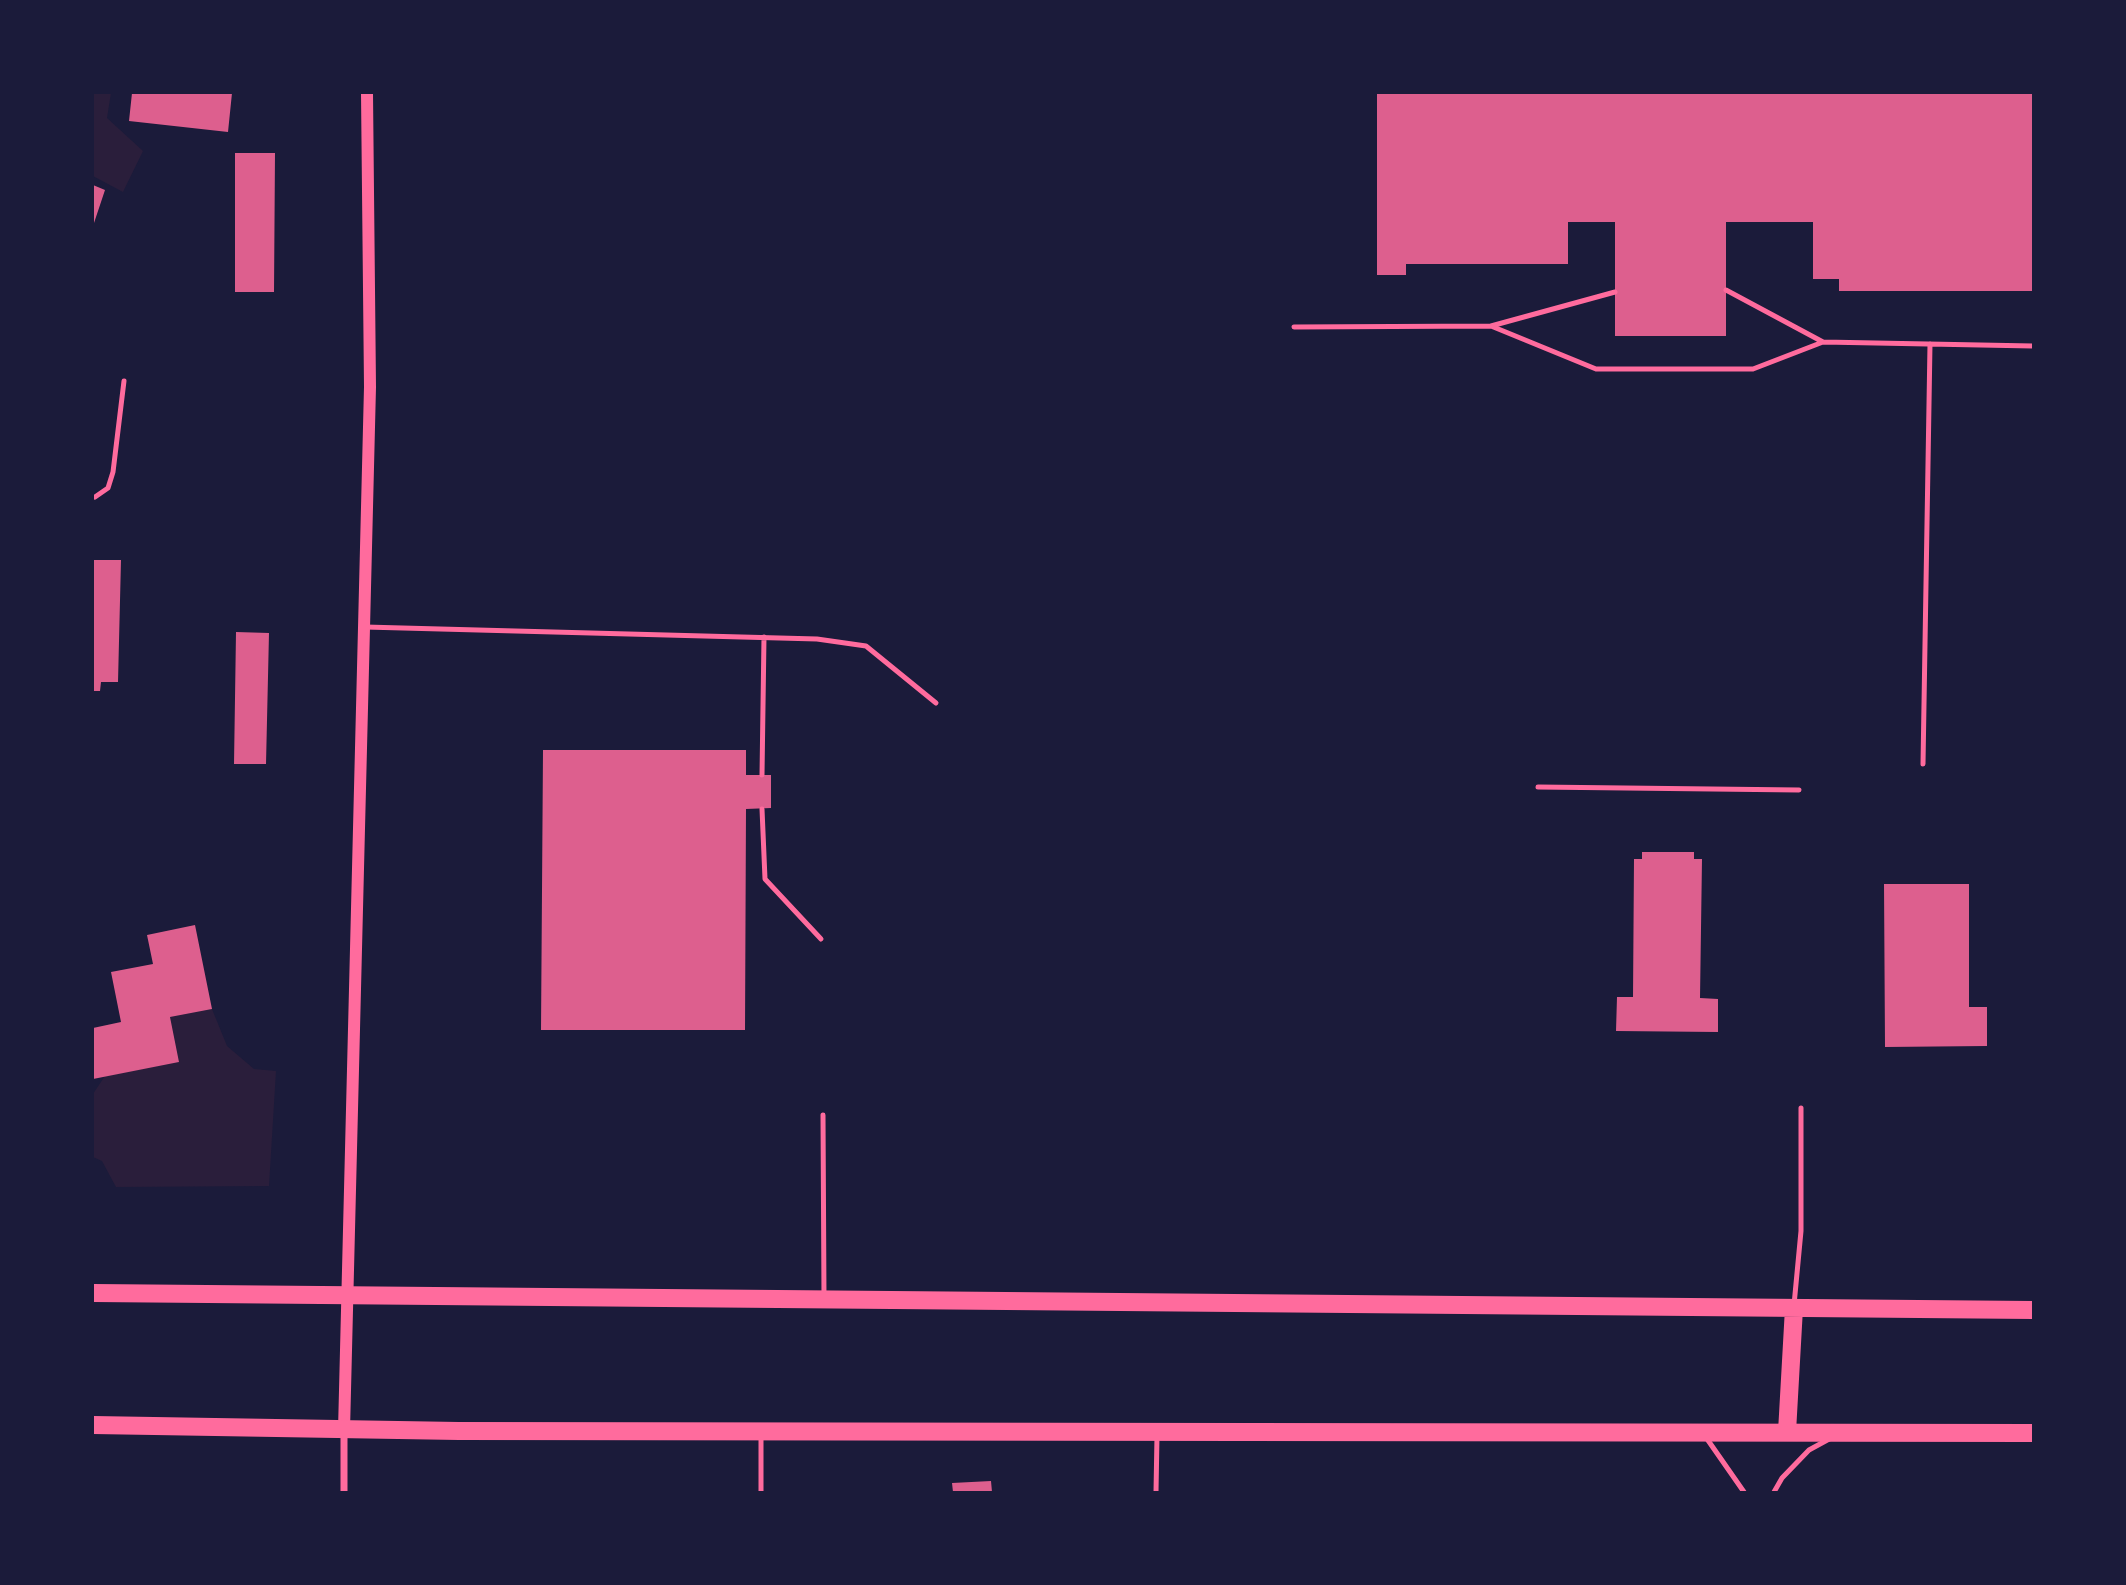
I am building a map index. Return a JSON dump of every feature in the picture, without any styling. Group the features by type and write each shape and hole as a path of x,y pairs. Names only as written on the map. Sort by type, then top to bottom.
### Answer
{"main road":[{"path":"93,1293 2033,1310"},
{"path":"1787,1432 1794,1308"},
{"path":"93,1426 344,1430 2033,1433"}],"street":[{"path":"344,1492 346,1296 370,387 367,93"}],"lane":[{"path":"1726,289 1823,342"},
{"path":"1294,327 1491,326 1615,292"},
{"path":"1491,326 1596,369 1753,369 1823,342 2033,346"},
{"path":"1923,764 1930,344"},
{"path":"95,497 108,488 113,472 124,381"},
{"path":"364,627 817,639 866,646 936,703"},
{"path":"762,775 764,637"},
{"path":"1538,787 1799,790"},
{"path":"762,809 765,879 821,940"},
{"path":"1794,1308 1801,1231 1801,1108"},
{"path":"823,1115 824,1300"},
{"path":"761,1431 761,1492"},
{"path":"1156,1492 1157,1431"},
{"path":"1774,1492 1782,1478 1809,1450 1842,1432"},
{"path":"1703,1434 1744,1492"}],"shaded area":[{"path":"93,93 111,93 107,118 143,151 123,192 93,176"},
{"path":"212,1009 227,1046 254,1069 276,1071 269,1186 116,1187 102,1161 93,1157 93,1094 105,1076 179,1062 170,1017"}],"building":[{"path":"132,93 232,93 228,132 129,121"},
{"path":"1377,93 2033,93 2033,291 1839,291 1839,279 1813,279 1813,222 1726,222 1726,336 1615,336 1615,222 1568,222 1568,264 1406,264 1406,275 1377,275"},
{"path":"235,153 275,153 274,292 235,292"},
{"path":"93,185 105,190 93,226"},
{"path":"93,560 121,560 118,682 101,682 100,691 93,691"},
{"path":"236,632 269,633 266,764 234,764"},
{"path":"543,750 746,750 746,775 771,775 771,808 746,809 745,1030 541,1030"},
{"path":"1642,852 1694,852 1694,859 1702,859 1700,998 1718,999 1718,1032 1616,1031 1617,997 1633,997 1634,859 1642,859"},
{"path":"1884,884 1969,884 1969,1007 1987,1007 1987,1046 1885,1047"},
{"path":"195,925 212,1009 170,1017 179,1062 93,1079 93,1028 121,1022 111,972 153,964 147,935"},
{"path":"991,1481 992,1492 953,1492 952,1483"}]}
